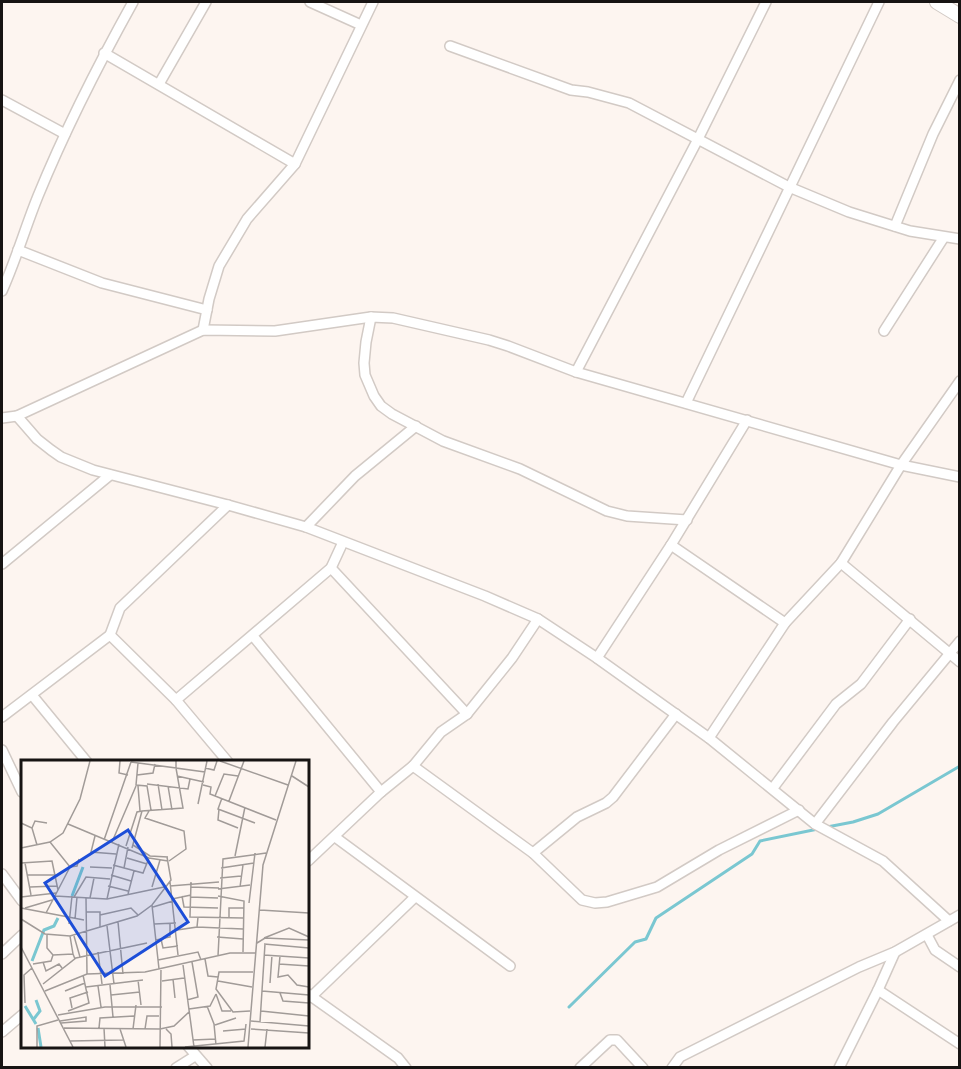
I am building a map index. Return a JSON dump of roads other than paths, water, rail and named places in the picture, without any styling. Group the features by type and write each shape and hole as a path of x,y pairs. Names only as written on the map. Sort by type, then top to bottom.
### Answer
{"street":[{"path":"2,291 6,271 18,250 37,198 65,134 104,53 133,2"},
{"path":"159,84 206,2"},
{"path":"314,2 361,25"},
{"path":"203,330 219,266 247,219 295,164 373,2"},
{"path":"576,372 697,141 766,2"},
{"path":"686,403 879,2"},
{"path":"937,2 960,16"},
{"path":"450,46 571,90 629,103 789,188 849,212 910,231 960,239"},
{"path":"104,53 295,164"},
{"path":"895,226 933,134 960,80"},
{"path":"2,100 65,134"},
{"path":"884,331 944,237"},
{"path":"18,250 118,288 207,310"},
{"path":"371,317 365,352 365,375 374,396 381,406 392,414 443,441 520,469 607,511 627,516 687,520"},
{"path":"2,418 17,416 203,330 275,331 371,317 393,318 489,340 576,372 901,465 960,477"},
{"path":"709,738 785,623 842,563 901,465 960,381"},
{"path":"17,416 37,439 61,457 110,475 306,527 485,596 538,619 709,738 827,832 883,861 949,921"},
{"path":"597,658 687,520 747,420"},
{"path":"306,527 355,476 416,426"},
{"path":"2,564 110,475"},
{"path":"2,717 110,635 120,608 228,505"},
{"path":"176,700 331,568 343,542"},
{"path":"671,545 785,623"},
{"path":"842,563 960,662"},
{"path":"331,568 467,714"},
{"path":"309,860 381,792 413,766 441,732 467,714 512,658 538,619"},
{"path":"772,789 836,704 861,684 910,619"},
{"path":"110,635 176,700 226,760"},
{"path":"253,636 381,792"},
{"path":"817,824 893,722 960,641"},
{"path":"32,695 85,760"},
{"path":"533,853 577,817 606,803 613,797 676,714"},
{"path":"2,750 21,790"},
{"path":"413,766 533,853 582,900 595,903 607,902 657,887 719,850 799,810"},
{"path":"335,837 510,966"},
{"path":"2,874 21,900"},
{"path":"406,1068 398,1058 309,996 416,897"},
{"path":"672,1068 680,1057 859,967 895,952 960,915"},
{"path":"927,935 934,950 960,967"},
{"path":"2,954 21,936"},
{"path":"839,1068 895,952"},
{"path":"878,990 960,1044"},
{"path":"2,1032 21,1016"},
{"path":"580,1068 610,1040 617,1040 643,1068"},
{"path":"189,1048 207,1068"},
{"path":"176,1068 195,1056"}],"waterway":[{"path":"827,827 878,814 960,766"},
{"path":"569,1007 635,942 646,939 656,918 752,854 760,841 818,829"}]}
